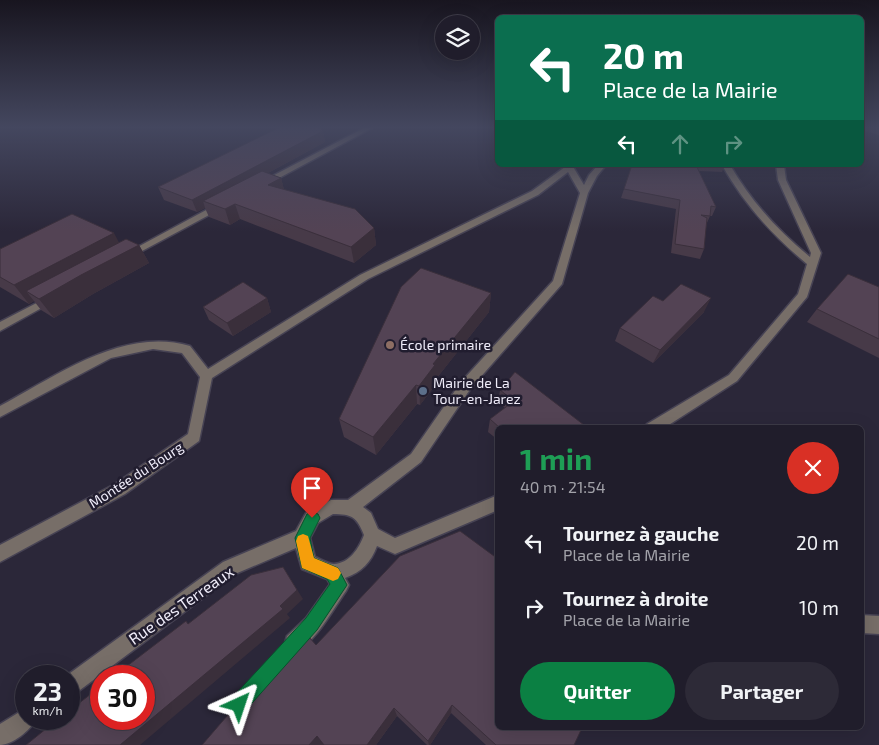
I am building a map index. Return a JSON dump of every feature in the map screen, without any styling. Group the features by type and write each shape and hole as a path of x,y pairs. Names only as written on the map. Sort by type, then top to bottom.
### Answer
{"street":[{"path":"258,186 304,162"},
{"path":"0,412 108,354 153,345 186,349 206,376 364,277 535,193 567,167"},
{"path":"569,167 584,193"},
{"path":"351,507 416,458 466,385 558,282 584,193 600,167"},
{"path":"727,167 734,182 782,239 813,264"},
{"path":"657,425 733,378 804,295 816,253 782,180 780,167"},
{"path":"118,261 231,200"},
{"path":"0,327 58,295"},
{"name":"Montée du Bourg","path":"0,554 120,489 194,437 206,376"},
{"path":"372,535 395,546 495,503"},
{"path":"279,660 312,624 340,585 333,573 308,563 302,538 312,518 331,507 351,507 366,518 372,535 366,553 362,558 352,567 333,573"},
{"name":"Rue des Terreaux","path":"80,678 229,568 302,538"},
{"path":"864,624 879,625"},
{"path":"0,737 15,726"}],"building":[{"path":"209,162 265,162 192,200 158,187"},
{"path":"631,167 697,167 716,207 711,206 710,216 701,215 707,218 704,249 675,244 680,200 624,189"},
{"path":"262,171 281,178 268,185 355,209 374,228 351,247 235,204 225,209 203,201"},
{"path":"72,214 114,233 14,285 0,277 0,249"},
{"path":"126,239 139,245 39,299 26,291"},
{"path":"421,268 491,293 433,364 435,365 419,386 416,385 373,437 339,419 401,287"},
{"path":"848,274 879,287 879,339 817,309"},
{"path":"243,282 267,298 227,323 203,307"},
{"path":"681,284 711,298 660,350 620,328 653,296 663,301"},
{"path":"515,372 584,425 497,425 490,419 514,401 500,390"},
{"path":"460,531 495,557 495,730 581,730 574,745 496,745 452,705 428,741 394,708 367,745 324,745 317,736 309,745 202,745 302,629 316,645 400,556"},
{"path":"283,567 297,590 280,606 283,609 155,716 155,665 128,665 186,621 188,624 251,575"},
{"path":"90,695 90,730 138,730 120,745 26,745 44,730 80,730 80,702"}],"slow traffic":[{"path":"303,541 308,563 333,573"}],"place":[{"name":"École primaire","path":"390,345"},
{"name":"Mairie de La Tour-en-Jarez","path":"423,391"}],"route":[{"path":"239,705 312,624 340,585 333,573 308,563 302,538 312,518"}]}
